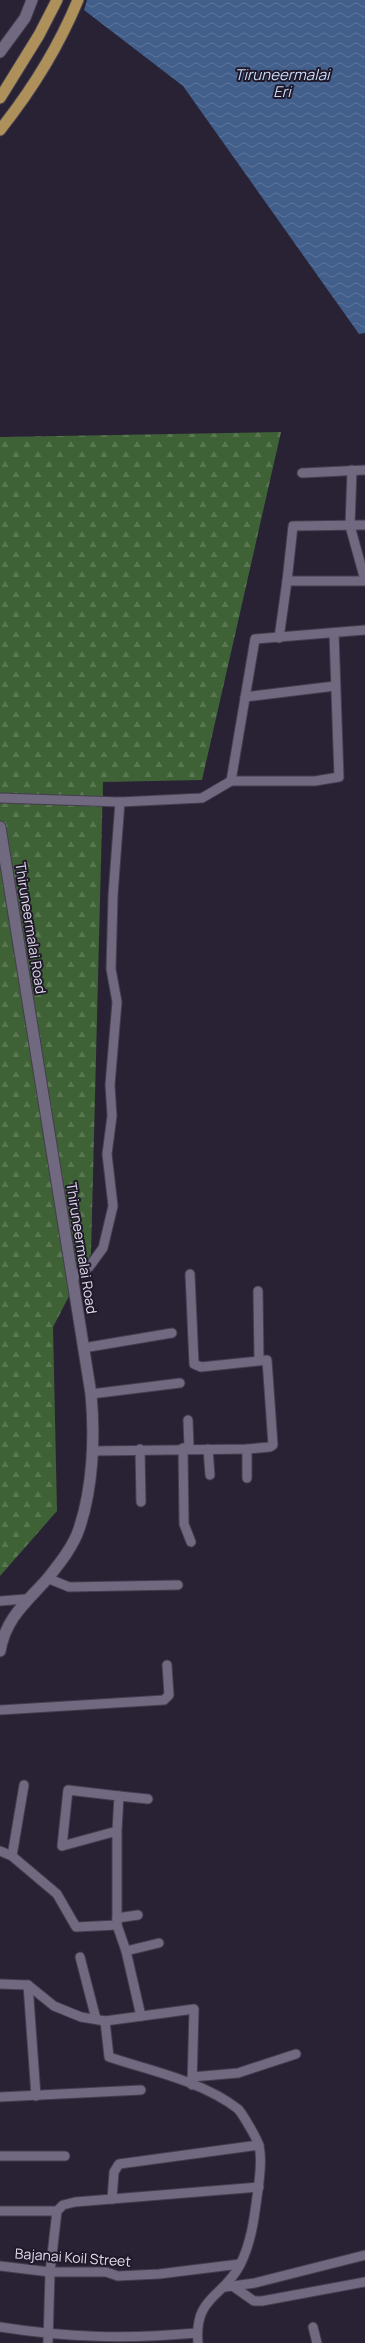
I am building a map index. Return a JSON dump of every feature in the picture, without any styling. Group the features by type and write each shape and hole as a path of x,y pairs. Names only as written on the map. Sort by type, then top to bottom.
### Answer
{"highway":[{"path":"0,98 39,35 57,0"},
{"path":"0,130 38,74 64,30 78,0"}],"street":[{"path":"0,52 25,18 32,0"},
{"path":"287,581 365,580 350,526 352,470"},
{"path":"302,473 365,470"},
{"path":"279,638 293,526 365,525"},
{"path":"231,780 255,639 365,630"},
{"path":"0,798 120,802 202,798 231,780 316,781 339,777 334,633"},
{"path":"245,696 335,686"},
{"path":"72,1278 89,1267 103,1248 113,1206 106,1154 112,1116 110,1085 117,1002 111,969 113,895 120,802"},
{"name":"Thiruneermalai Road","path":"0,827 91,1394 94,1430 93,1451 79,1530 69,1549 47,1578 26,1599 7,1628 0,1645"},
{"path":"93,1451 186,1448 247,1449 270,1447 274,1443 268,1362 265,1359 201,1367 194,1364 190,1274"},
{"path":"258,1291 259,1360"},
{"path":"83,1348 172,1333"},
{"path":"91,1394 180,1383"},
{"path":"188,1420 184,1524 191,1542"},
{"path":"208,1449 210,1475"},
{"path":"247,1449 247,1478"},
{"path":"140,1450 141,1502"},
{"path":"47,1578 69,1587 178,1585"},
{"path":"0,1601 26,1599"},
{"path":"0,1710 164,1700 170,1695 167,1665"},
{"path":"12,1856 24,1785"},
{"path":"117,1831 62,1846 68,1790 148,1799"},
{"path":"119,1796 117,1831 117,1921 126,1951 141,2016"},
{"path":"0,1851 12,1856 57,1894 76,1927 117,1921 138,1915"},
{"path":"126,1951 159,1943"},
{"path":"80,1957 100,2020 109,2057 192,2081 239,2110 259,2145 259,2187 251,2236 230,2287"},
{"path":"0,1984 28,1985 54,2006 81,2017 100,2020 194,2009 192,2081"},
{"path":"28,1985 36,2096"},
{"path":"192,2081 238,2073 296,2054"},
{"path":"0,2097 141,2090"},
{"path":"112,2198 114,2172 119,2164 259,2145"},
{"path":"0,2156 65,2156"},
{"path":"0,2211 57,2211 69,2203 112,2198 259,2187"},
{"path":"48,2339 50,2272 57,2211"},
{"path":"198,2343 197,2333 201,2311 207,2301 230,2287 365,2255"},
{"name":"Bajanai Koil Street","path":"0,2266 50,2272 104,2272 118,2276 158,2274 240,2264"},
{"path":"230,2287 254,2300 262,2301 365,2282"},
{"path":"0,2327 48,2339 140,2337 197,2333"},
{"path":"313,2327 317,2343"}],"green space":[{"path":"281,432 202,780 103,782 91,1254 53,1327 57,1511 0,1576 0,437"}],"water":[{"name":"Tiruneermalai Eri","path":"87,0 365,0 365,333 359,334 183,86 84,10"}]}
